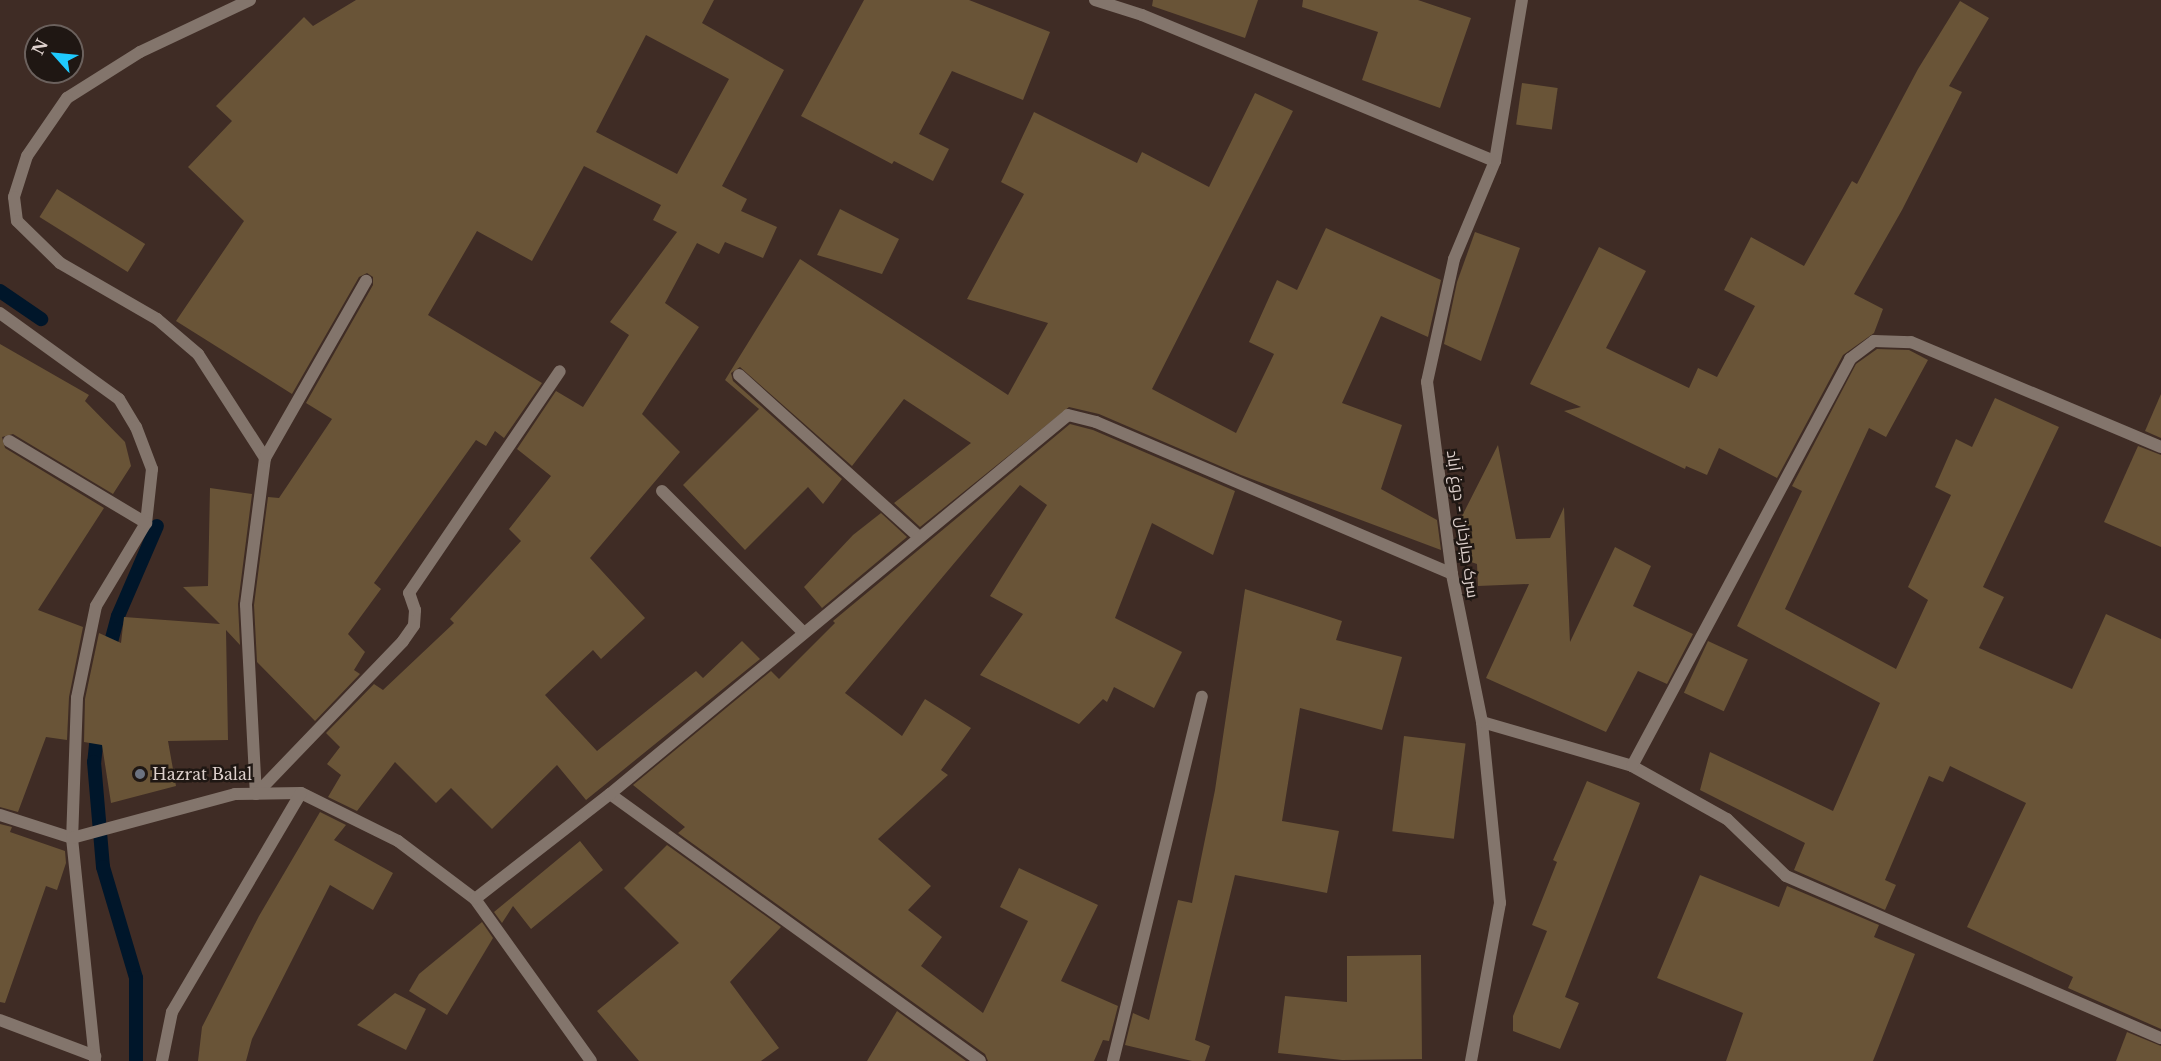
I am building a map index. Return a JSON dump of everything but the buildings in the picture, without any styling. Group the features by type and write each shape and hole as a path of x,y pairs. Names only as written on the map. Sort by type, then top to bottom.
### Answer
{"street":[{"path":"250,0 140,52 68,98 27,156 14,197 17,221 60,263 157,319 198,354 265,458"},
{"path":"1095,0 1142,15 1495,161"},
{"name":"سرک جبارخان - دوغ آباد","path":"1471,1061 1500,903 1482,722 1452,574 1427,382 1454,259 1495,161 1522,0"},
{"path":"256,794 246,605 265,458 366,281"},
{"path":"0,313 119,399 136,428 152,469 146,523 96,606 76,698 72,838 95,1059 0,1020"},
{"path":"1632,766 1850,359 1874,340 1911,342 2161,447"},
{"path":"256,794 403,641 414,625 415,610 410,593 561,370"},
{"path":"739,375 918,536"},
{"path":"475,899 610,794 918,536 1068,415 1096,422 1150,444 1452,574"},
{"path":"9,441 146,523"},
{"path":"662,491 803,632"},
{"path":"1113,1061 1203,697"},
{"path":"1482,722 1632,766 1727,819 1786,876 1914,934 2161,1038"},
{"path":"162,1061 172,1012 301,793"},
{"path":"0,815 72,838 235,794 301,793 398,841 475,899 591,1061"},
{"path":"610,794 980,1061"}],"waterway":[{"path":"0,291 41,319"},
{"path":"107,657 118,616 157,526"},
{"path":"98,726 94,762 103,867 136,978 136,1061"}],"place":[{"name":"Hazrat Balal","path":"140,774"}]}
